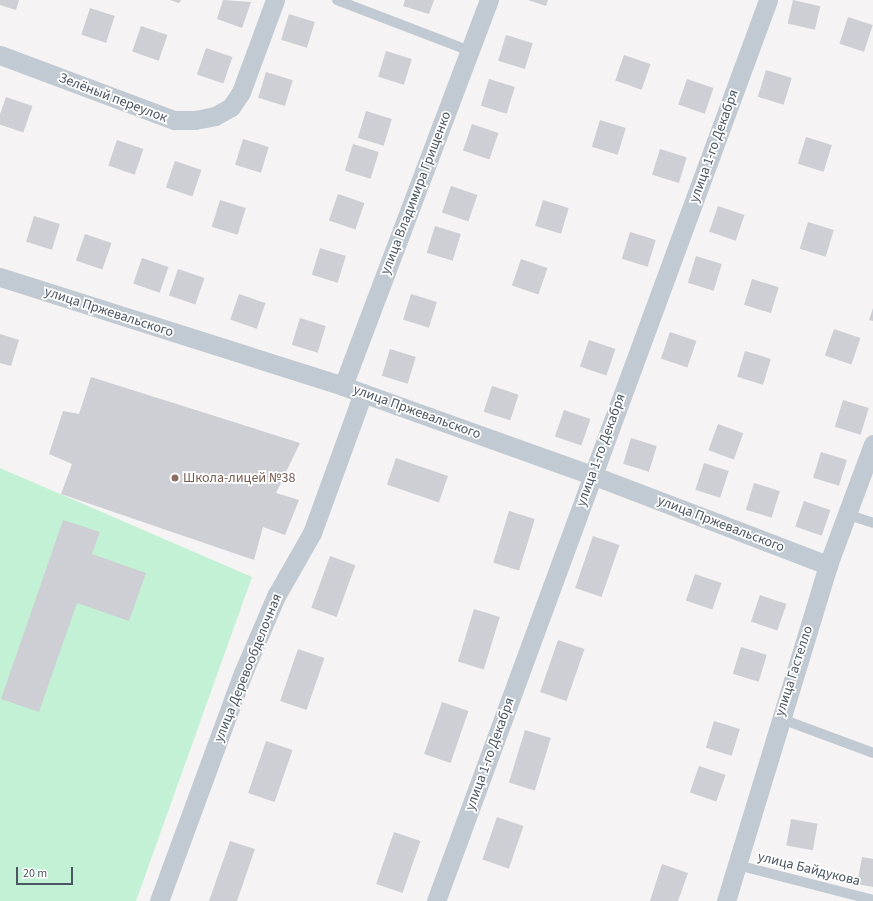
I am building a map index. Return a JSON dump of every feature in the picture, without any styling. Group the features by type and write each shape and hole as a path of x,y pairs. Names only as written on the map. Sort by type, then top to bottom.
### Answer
{"street":[{"name":"Зелёный переулок","path":"0,55 174,120 194,120 226,110 241,92 275,0"},
{"name":"улица Владимира Грищенко","path":"343,386 489,0"},
{"name":"улица 1-го Декабря","path":"436,901 768,0"},
{"name":"улица Пржевальского","path":"0,278 343,386 592,475 828,565"},
{"name":"улица Деревообделочная","path":"159,901 243,672 276,596 312,533 362,393"},
{"name":"улица Гастелло","path":"726,901 779,718 828,565 873,444"}],"lane":[{"path":"336,0 470,51"},
{"path":"846,514 873,523"},
{"path":"779,718 873,753"},
{"name":"улица Байдукова","path":"737,865 873,900"}],"green space":[{"path":"0,468 252,577 136,901 0,901"}],"building":[{"path":"0,0 19,0 16,10 0,5"},
{"path":"170,0 181,0 179,3"},
{"path":"223,0 251,2 242,28 217,19"},
{"path":"405,0 434,0 429,14 403,6"},
{"path":"528,0 548,0 546,6"},
{"path":"793,0 820,6 815,30 788,23"},
{"path":"90,8 115,16 106,43 81,35"},
{"path":"289,14 315,22 307,48 281,40"},
{"path":"848,17 873,25 864,52 839,44"},
{"path":"141,26 167,35 159,61 132,52"},
{"path":"506,35 533,43 525,69 498,61"},
{"path":"206,48 232,57 223,84 197,74"},
{"path":"386,51 412,59 404,85 378,77"},
{"path":"624,55 650,64 642,90 615,81"},
{"path":"766,70 792,78 784,105 758,97"},
{"path":"266,72 293,80 285,106 258,98"},
{"path":"489,79 515,87 507,114 481,106"},
{"path":"687,79 713,88 705,114 678,105"},
{"path":"6,97 32,106 23,133 0,125 0,114"},
{"path":"366,111 392,119 384,146 358,138"},
{"path":"600,120 626,128 618,155 592,147"},
{"path":"472,124 498,133 489,160 463,150"},
{"path":"806,137 832,145 824,172 798,164"},
{"path":"243,139 269,147 261,173 235,165"},
{"path":"117,140 143,149 135,175 108,166"},
{"path":"353,144 379,152 371,179 345,171"},
{"path":"660,149 687,157 679,183 652,175"},
{"path":"175,161 201,170 192,197 166,187"},
{"path":"451,186 477,195 468,222 442,212"},
{"path":"338,194 364,203 355,230 329,220"},
{"path":"220,200 246,208 238,235 212,227"},
{"path":"543,200 569,208 561,234 535,226"},
{"path":"718,206 744,215 736,241 709,232"},
{"path":"34,216 60,224 52,250 26,242"},
{"path":"808,222 834,230 826,257 800,249"},
{"path":"435,226 461,234 453,261 427,253"},
{"path":"630,232 656,240 648,267 622,259"},
{"path":"85,234 111,243 102,270 76,260"},
{"path":"320,248 346,256 338,283 312,275"},
{"path":"696,256 722,264 714,291 688,283"},
{"path":"142,258 168,267 160,293 133,284"},
{"path":"521,259 547,268 538,295 512,285"},
{"path":"178,269 204,278 195,305 169,295"},
{"path":"752,279 779,287 771,313 744,305"},
{"path":"239,294 265,303 257,329 230,320"},
{"path":"411,294 437,302 429,328 403,320"},
{"path":"873,308 873,321 869,320"},
{"path":"300,318 326,326 318,353 292,345"},
{"path":"834,329 860,338 851,365 825,355"},
{"path":"670,332 696,341 687,368 661,358"},
{"path":"0,334 19,340 11,366 0,363"},
{"path":"589,340 615,349 606,376 580,366"},
{"path":"390,349 416,357 408,384 382,376"},
{"path":"745,351 771,359 763,385 737,377"},
{"name":"Школа-лицей №38","path":"91,377 300,443 276,493 299,500 285,535 263,527 254,560 61,494 72,464 49,454 63,411 79,414"},
{"path":"492,386 519,395 510,420 484,412"},
{"path":"843,400 869,408 861,435 835,427"},
{"path":"564,410 590,419 581,446 555,436"},
{"path":"718,424 743,433 734,460 708,450"},
{"path":"631,438 657,446 649,472 623,464"},
{"path":"821,452 847,460 839,486 813,478"},
{"path":"396,458 448,476 439,502 387,484"},
{"path":"704,463 729,471 720,498 695,490"},
{"path":"754,483 780,491 772,518 746,510"},
{"path":"804,501 830,510 822,536 795,527"},
{"path":"509,511 535,519 519,571 493,563"},
{"path":"63,520 100,532 92,554 146,573 129,621 77,603 39,712 1,699"},
{"path":"593,536 619,545 602,597 575,588"},
{"path":"330,556 355,565 337,617 311,608"},
{"path":"695,574 721,583 712,610 686,600"},
{"path":"760,595 786,604 777,631 751,621"},
{"path":"474,609 500,617 484,669 458,662"},
{"path":"558,640 584,649 567,701 540,692"},
{"path":"741,647 767,655 759,682 733,674"},
{"path":"298,649 324,658 307,710 280,701"},
{"path":"442,702 468,711 451,763 424,754"},
{"path":"714,721 740,729 732,756 706,748"},
{"path":"525,730 551,738 535,790 509,783"},
{"path":"266,741 292,750 275,802 248,793"},
{"path":"699,766 725,775 716,802 690,792"},
{"path":"497,817 523,826 509,869 482,860"},
{"path":"791,819 818,824 813,850 786,846"},
{"path":"394,832 420,841 403,893 376,884"},
{"path":"230,841 255,849 237,901 209,901"},
{"path":"862,857 873,859 873,887 857,884"},
{"path":"662,864 688,873 678,901 650,901"}],"place":[{"name":"Школа-лицей №38","path":"175,478"}]}
